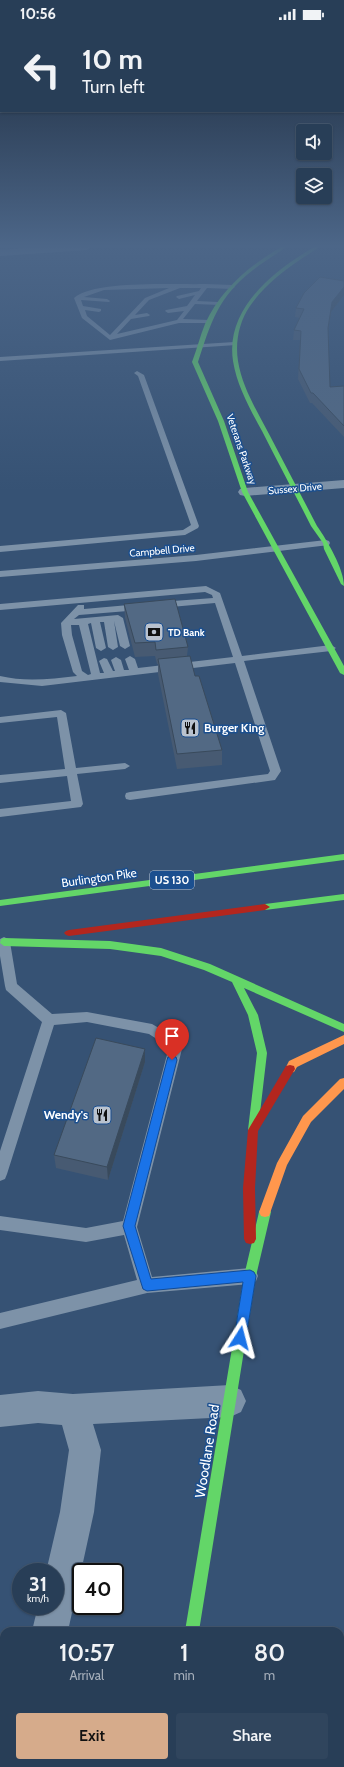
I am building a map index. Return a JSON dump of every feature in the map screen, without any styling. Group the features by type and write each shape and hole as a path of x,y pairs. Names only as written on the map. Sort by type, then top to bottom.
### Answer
{"main road":[{"name":"Veterans Parkway","path":"207,328 195,362 221,421 245,492 344,674"},
{"name":"Veterans Parkway","path":"238,328 234,338 234,353 244,387 294,488 314,526 326,543 327,549 344,584"},
{"name":"Burlington Pike","path":"0,903 344,857"},
{"path":"2,942 344,897"},
{"path":"2,942 110,945 161,952 235,978 344,1028"},
{"path":"235,978 253,1015 262,1053 253,1130"},
{"name":"Woodlane Road","path":"250,1276 249,1188 253,1130 293,1064 344,1039"},
{"name":"Woodlane Road","path":"193,1627 250,1276 264,1215 282,1163 307,1119 344,1082"}],"street":[{"name":"Sussex Drive","path":"245,492 344,484"},
{"path":"0,1411 38,1407 73,1410 230,1401"},
{"path":"51,1627 77,1512 85,1450 73,1410"}],"lane":[{"path":"98,328 110,338 112,352"},
{"path":"110,338 120,328"},
{"path":"110,338 150,328"},
{"path":"0,359 234,344"},
{"path":"0,548 185,532 195,526 141,375 137,372"},
{"name":"Campbell Drive","path":"0,574 277,550 326,543"},
{"path":"0,607 206,589 216,593 276,770 275,774 271,777 130,796"},
{"path":"87,600 66,623 67,635 78,672 91,677"},
{"path":"76,612 219,600"},
{"path":"66,623 118,618 125,646"},
{"path":"108,619 113,647"},
{"path":"95,620 101,648"},
{"path":"83,622 91,677"},
{"path":"0,679 6,682 42,683 331,648"},
{"path":"130,659 134,672"},
{"path":"116,660 121,674"},
{"path":"104,661 110,675"},
{"path":"0,720 61,713 77,804 0,813"},
{"path":"0,779 125,766"},
{"path":"2,942 5,986 49,1020 87,1017 152,1029 176,1045 129,1226 147,1285"},
{"path":"0,1174 49,1020"},
{"path":"0,1223 86,1235 129,1226"},
{"path":"0,1321 147,1285 250,1276"}],"building":[{"path":"295,328 328,328 330,387 344,386 344,426 313,393 311,393 299,369 301,331 294,330"},
{"path":"175,599 188,647 156,650 155,642 135,643 124,604"},
{"name":"Burger King","path":"190,656 195,676 199,676 222,750 177,754 158,659"},
{"name":"Wendy's","path":"96,1038 145,1049 107,1167 54,1155"}],"traffic: fast":[{"path":"206,328 195,362 221,421 245,492 344,673"},
{"path":"238,328 234,341 235,360 243,388 314,526 326,543 327,549 344,584"},
{"path":"0,903 344,857"},
{"path":"265,907 344,897"},
{"path":"4,942 110,945 161,952 207,967 344,1028"},
{"path":"235,979 253,1015 262,1053 253,1130"},
{"path":"193,1627 250,1276 265,1212"}],"traffic: slow":[{"path":"290,1069 293,1064 344,1039"},
{"path":"265,1212 282,1163 307,1119 344,1082"}],"traffic: jam":[{"path":"69,933 265,907"},
{"path":"250,1239 249,1188 253,1130 290,1069"}],"place":[{"name":"TD Bank","path":"154,632"},
{"name":"Burger King","path":"190,728"},
{"name":"Wendy's","path":"102,1115"}],"route":[{"path":"172,1060 129,1226 147,1285 250,1276 240,1338"}]}
